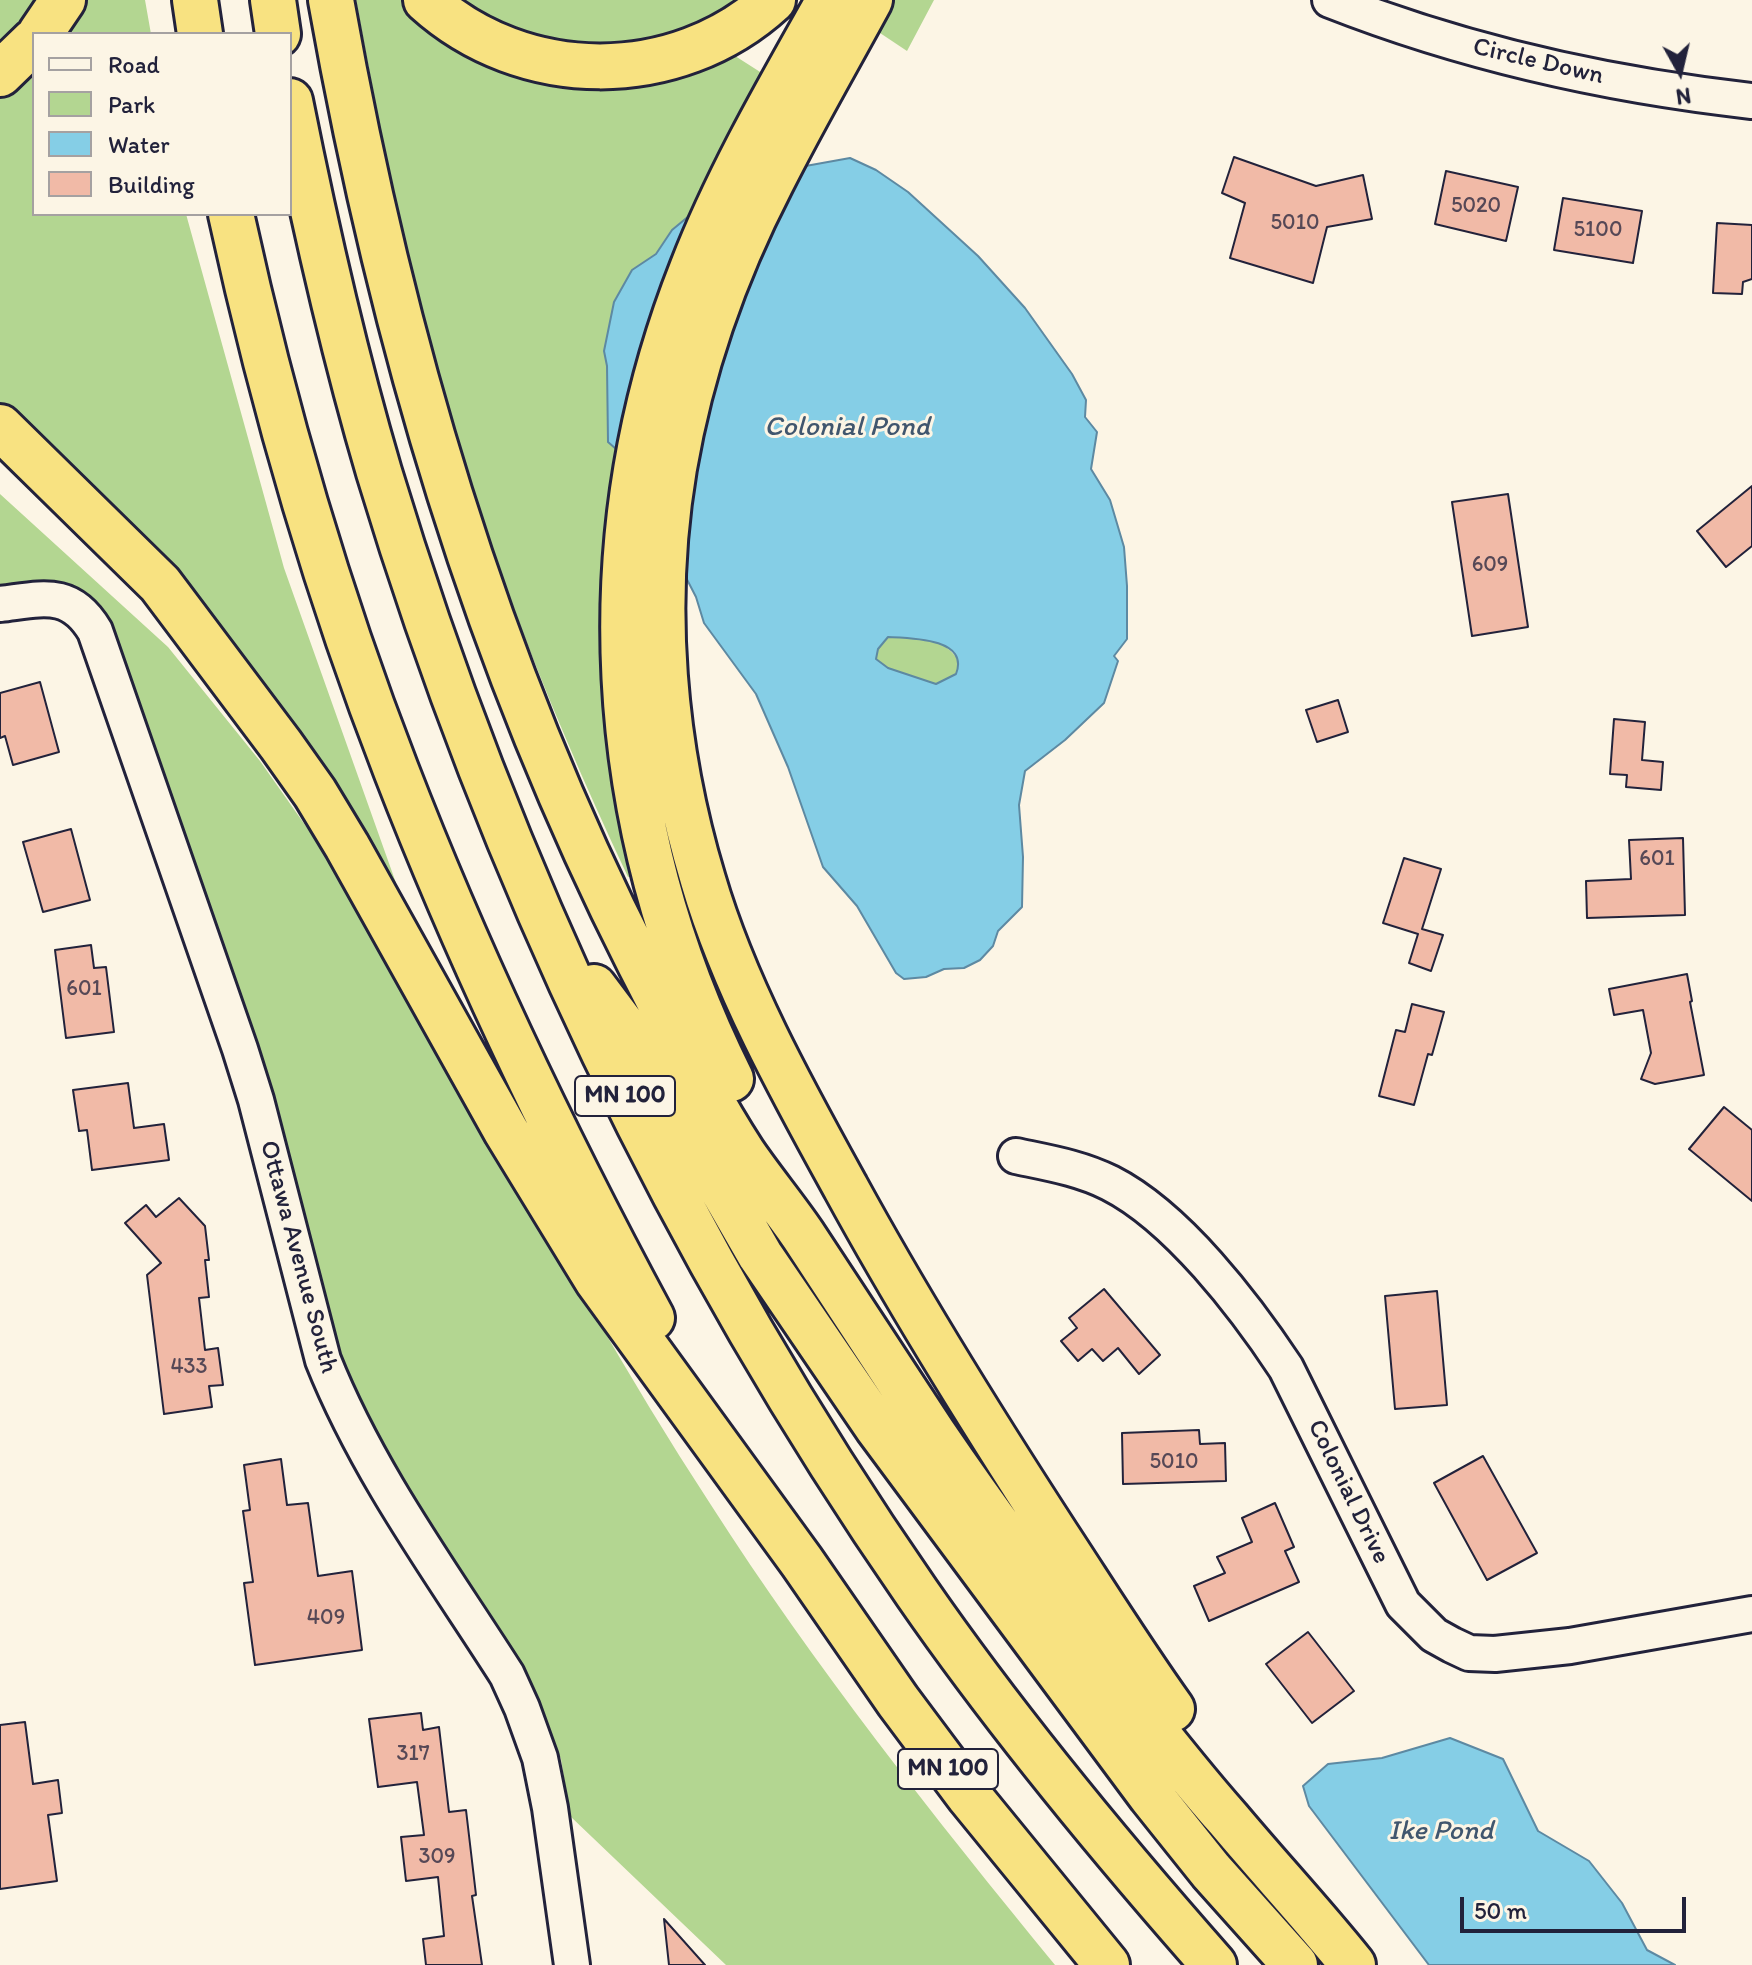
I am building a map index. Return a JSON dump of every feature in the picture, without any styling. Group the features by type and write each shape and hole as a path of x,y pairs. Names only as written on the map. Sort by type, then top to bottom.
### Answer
{"highway":[{"path":"41,32 63,0"},
{"path":"195,0 200,32"},
{"path":"273,0 278,32"},
{"path":"331,0 371,206 402,334 455,517 501,650 567,810 672,1026 741,1150 799,1229 936,1437 1004,1533 1111,1675 1206,1793 1353,1965"},
{"path":"426,0 465,29 525,57 556,64 604,67 661,60 694,50 746,22 773,0"},
{"path":"829,0 753,138 709,227 686,284 655,383 632,493 625,551 621,640 647,715 678,780 703,882 753,1006 798,1102 969,1401 1137,1657 1313,1916"},
{"path":"799,1229 762,1141 717,1052 679,956 644,829 647,715 664,636 663,566 674,469 699,363 729,274 759,206 870,0"},
{"path":"0,74 32,43"},
{"name":"MN 100","path":"292,111 321,249 378,469 474,752 588,1020 681,1208 776,1372 855,1500 918,1594 999,1707 1214,1965"},
{"name":"MN 100","path":"231,216 264,353 329,578 395,768 431,859 529,1081 591,1205 706,1411 802,1562 898,1701 969,1796 1107,1965"},
{"path":"0,427 160,584 231,675 323,806 506,1131 597,1280 802,1562"},
{"path":"0,461 136,583 231,675"},
{"path":"545,922 645,1055 745,1231 877,1427 1151,1796 1211,1871 1295,1965"}],"street":[{"name":"Circle Down","path":"1330,0 1426,33 1547,66 1626,83 1752,101"},
{"name":"Ottawa Avenue South","path":"0,604 45,599 64,602 85,614 105,654 248,1074 323,1360 339,1400 379,1475 507,1675 540,1758 572,1965"},
{"name":"Colonial Drive","path":"1016,1156 1076,1168 1111,1183 1136,1200 1208,1266 1255,1322 1286,1368 1403,1604 1434,1635 1469,1653 1495,1654 1570,1646 1752,1614"}],"green space":[{"path":"0,0 45,0 0,55"},
{"path":"81,0 145,0 151,32 61,32"},
{"path":"356,0 406,0 452,39 732,54 768,77 701,206 672,230 656,254 632,270 614,302 604,351 608,442 623,455 635,875 628,877 537,669 484,527 461,455 411,270"},
{"path":"451,0 749,0 663,44 544,46"},
{"path":"889,0 934,0 907,51 874,29"},
{"path":"32,67 32,216 187,216 284,568 396,883 385,889 0,412 0,94"},
{"path":"0,494 168,647 260,761 317,842 464,1104 476,1103 619,1357 750,1565 876,1740 1055,1965 726,1965 570,1816 561,1759 527,1682 386,1455 347,1379 111,631 91,600 66,585 36,583 0,586"},
{"path":"888,637 930,640 939,644 955,656 960,665 956,674 936,684 888,668 876,660 878,649"}],"water":[{"name":"Colonial Pond","path":"850,158 876,170 908,192 978,256 1025,308 1072,374 1086,400 1085,417 1097,432 1091,469 1110,500 1124,547 1127,639 1114,656 1118,661 1104,703 1065,740 1025,771 1019,805 1023,857 1022,907 998,931 993,946 980,960 964,968 944,969 926,977 904,979 896,973 857,906 823,867 788,767 756,694 704,623 696,597 623,455 608,442 604,351 614,302 632,270 656,254 672,230 701,206 800,167","holes":["888,637 936,642 946,647 954,653 958,662 956,674 936,684 888,668 876,659 878,649"]},
{"name":"Ike Pond","path":"1450,1738 1503,1759 1538,1831 1589,1861 1622,1903 1647,1950 1675,1965 1429,1965 1309,1806 1303,1786 1328,1764 1382,1758"}],"building":[{"path":"1234,157 1316,186 1363,175 1372,219 1327,227 1313,283 1230,258 1245,203 1222,193"},
{"path":"1446,171 1518,187 1506,241 1435,224"},
{"path":"1563,198 1642,211 1633,263 1554,250"},
{"path":"1717,223 1752,225 1752,279 1743,282 1742,294 1713,293"},
{"path":"1752,486 1752,546 1726,567 1697,531"},
{"path":"1508,494 1528,627 1472,636 1452,502"},
{"path":"40,682 59,752 13,765 5,736 0,738 0,693"},
{"path":"1338,700 1348,732 1317,742 1306,710"},
{"path":"1614,719 1645,722 1642,760 1663,762 1661,790 1626,787 1627,775 1610,774"},
{"path":"71,829 90,900 43,912 23,842"},
{"path":"1683,838 1685,915 1587,918 1586,881 1631,879 1629,840"},
{"path":"1404,858 1441,869 1422,929 1443,935 1431,971 1409,963 1418,934 1383,923"},
{"path":"91,945 94,968 106,967 114,1032 66,1038 55,950"},
{"path":"1687,974 1704,1075 1655,1084 1641,1079 1651,1053 1643,1010 1614,1015 1609,989"},
{"path":"1412,1004 1444,1012 1414,1105 1379,1096 1396,1030 1405,1032"},
{"path":"128,1083 134,1128 164,1124 169,1160 92,1170 87,1130 79,1131 73,1090"},
{"path":"1724,1107 1752,1130 1752,1201 1689,1149"},
{"path":"179,1198 205,1226 209,1297 199,1298 205,1350 218,1348 223,1385 209,1386 212,1407 164,1414 147,1275 161,1263 125,1223 146,1205 156,1217"},
{"path":"1104,1289 1160,1355 1139,1374 1118,1348 1103,1361 1092,1349 1078,1361 1061,1341 1077,1328 1069,1318"},
{"path":"1437,1291 1447,1405 1395,1409 1385,1296"},
{"path":"1199,1430 1200,1444 1225,1443 1226,1481 1123,1484 1122,1433"},
{"path":"1483,1456 1537,1553 1487,1580 1434,1483"},
{"path":"281,1459 287,1505 308,1503 318,1576 352,1571 362,1650 255,1665 244,1583 253,1582 243,1511 250,1510 244,1465"},
{"path":"1275,1503 1294,1547 1285,1551 1299,1582 1209,1621 1194,1586 1225,1573 1217,1557 1252,1542 1242,1518"},
{"path":"1308,1632 1354,1691 1312,1723 1266,1664"},
{"path":"421,1713 423,1730 439,1727 449,1812 466,1810 476,1895 472,1896 482,1965 426,1965 423,1939 444,1936 438,1877 406,1881 401,1837 424,1835 417,1782 378,1787 369,1719"},
{"path":"25,1722 33,1784 58,1780 62,1813 48,1815 57,1881 0,1889 0,1725"},
{"path":"664,1919 705,1965 669,1965"}]}
